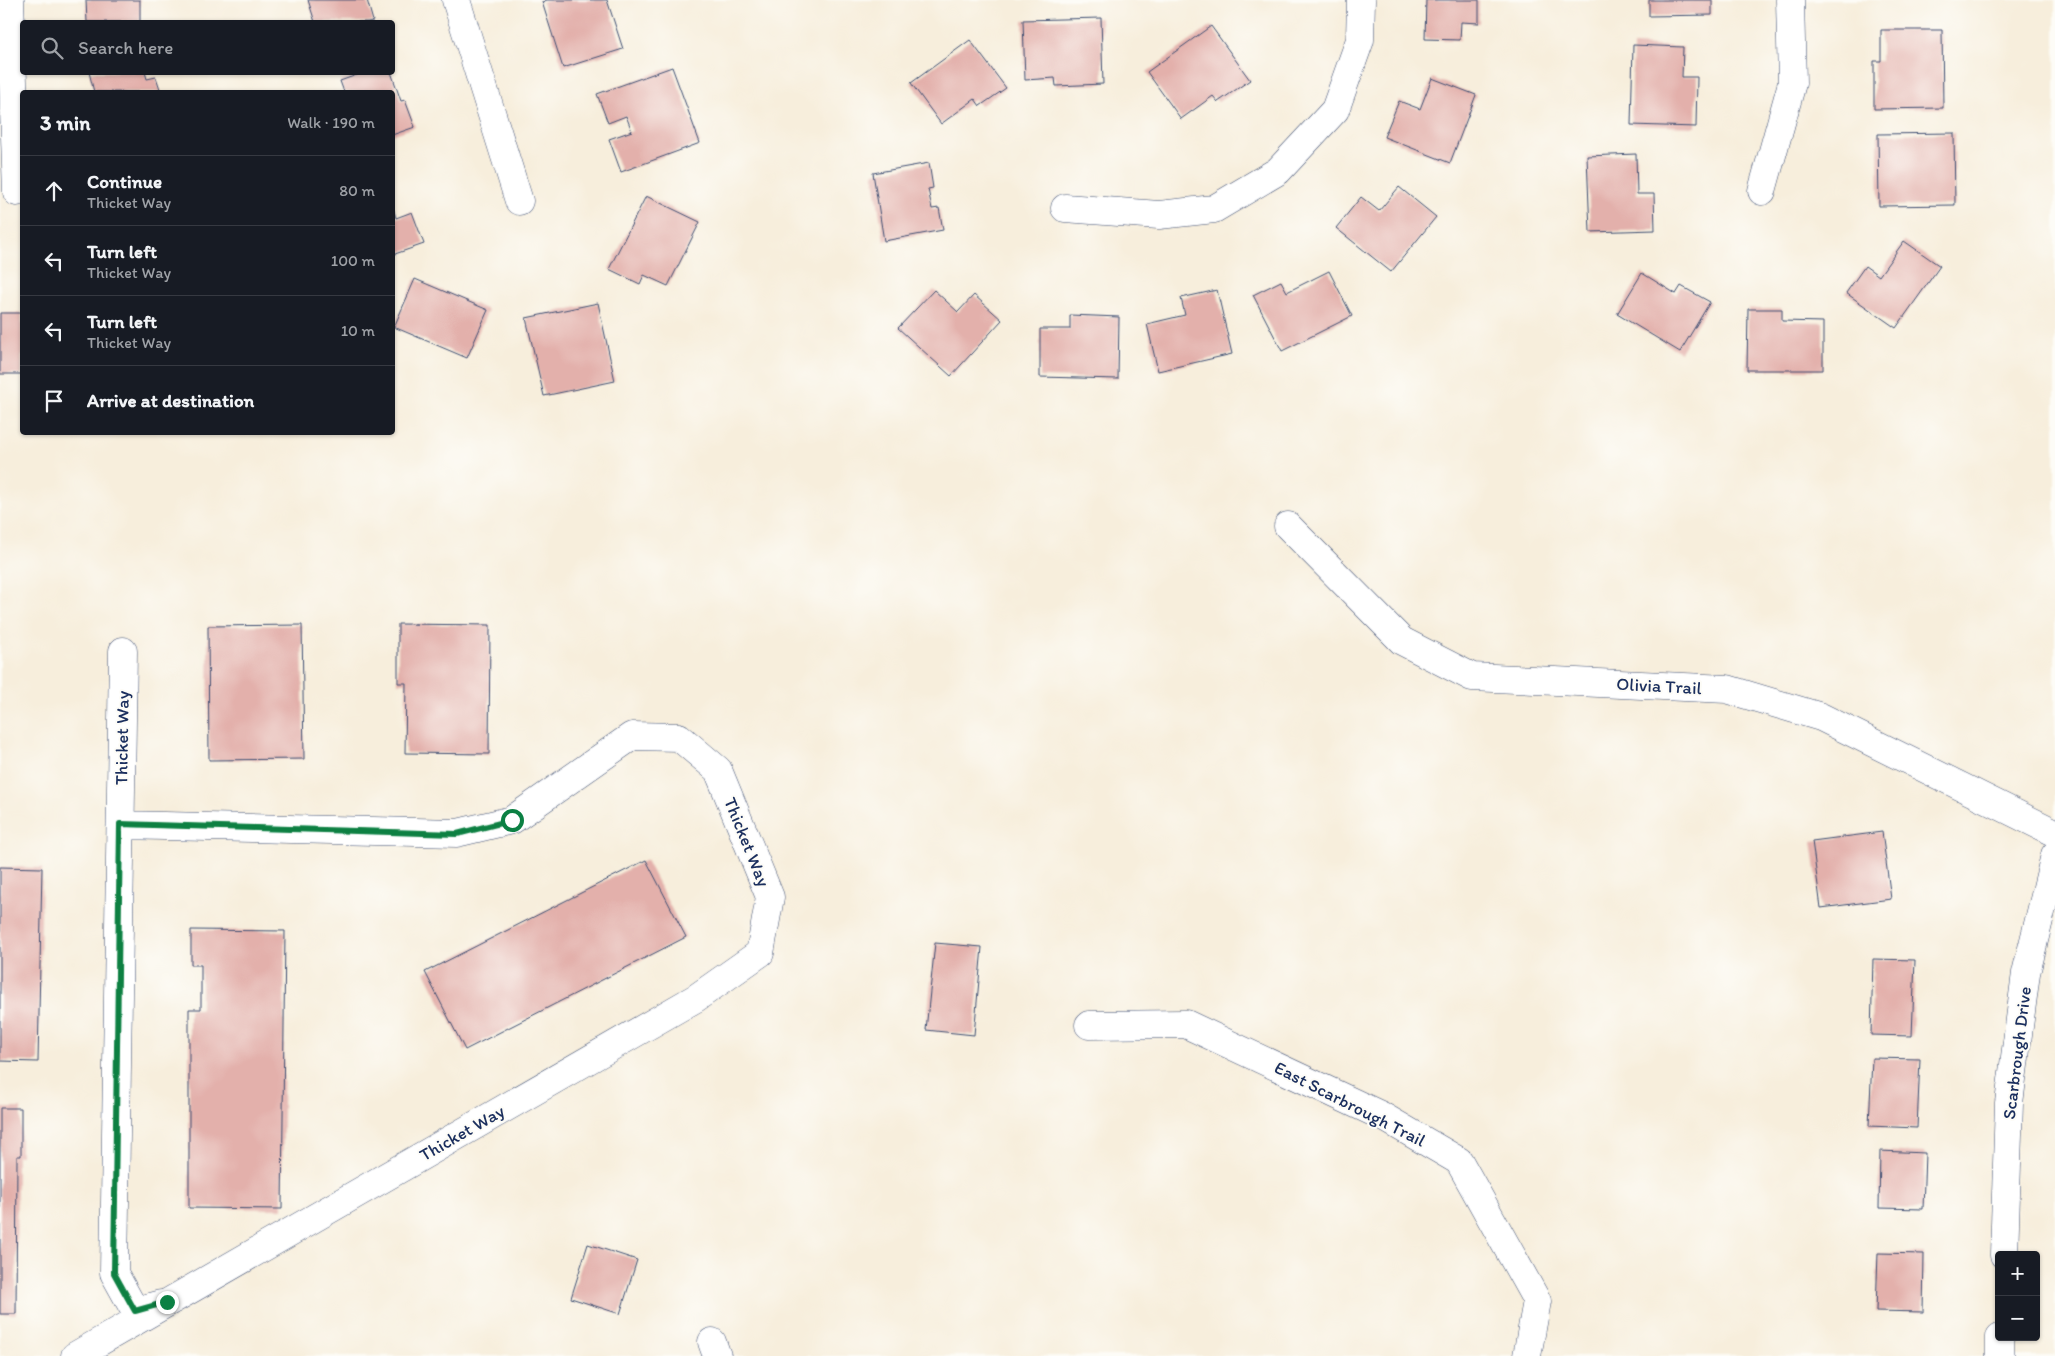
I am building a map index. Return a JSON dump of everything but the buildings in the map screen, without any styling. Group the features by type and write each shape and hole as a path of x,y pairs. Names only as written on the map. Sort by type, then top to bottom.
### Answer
{"street":[{"path":"10,0 17,192"},
{"path":"456,0 519,201"},
{"path":"1065,208 1159,215 1214,209 1278,171 1335,110 1360,40 1361,0"},
{"path":"1762,191 1792,83 1790,0"},
{"name":"Olivia Trail","path":"1288,526 1402,641 1472,677 1727,689 1821,717 2055,833"},
{"name":"Thicket Way","path":"123,651 114,1273 135,1311 167,1302"},
{"name":"Thicket Way","path":"75,1356 696,998 760,952 770,897 718,770 680,737 632,736 512,820 457,834 120,824"},
{"name":"Scarbrough Drive","path":"2004,1251 2009,1103 2026,973 2055,856"},
{"name":"East Scarbrough Trail","path":"1088,1025 1186,1024 1382,1116 1459,1161 1537,1301 1527,1356"},
{"path":"2000,1341 2000,1356"}],"route":[{"path":"167,1302 135,1311 114,1273 120,824 457,834 512,820"}]}
